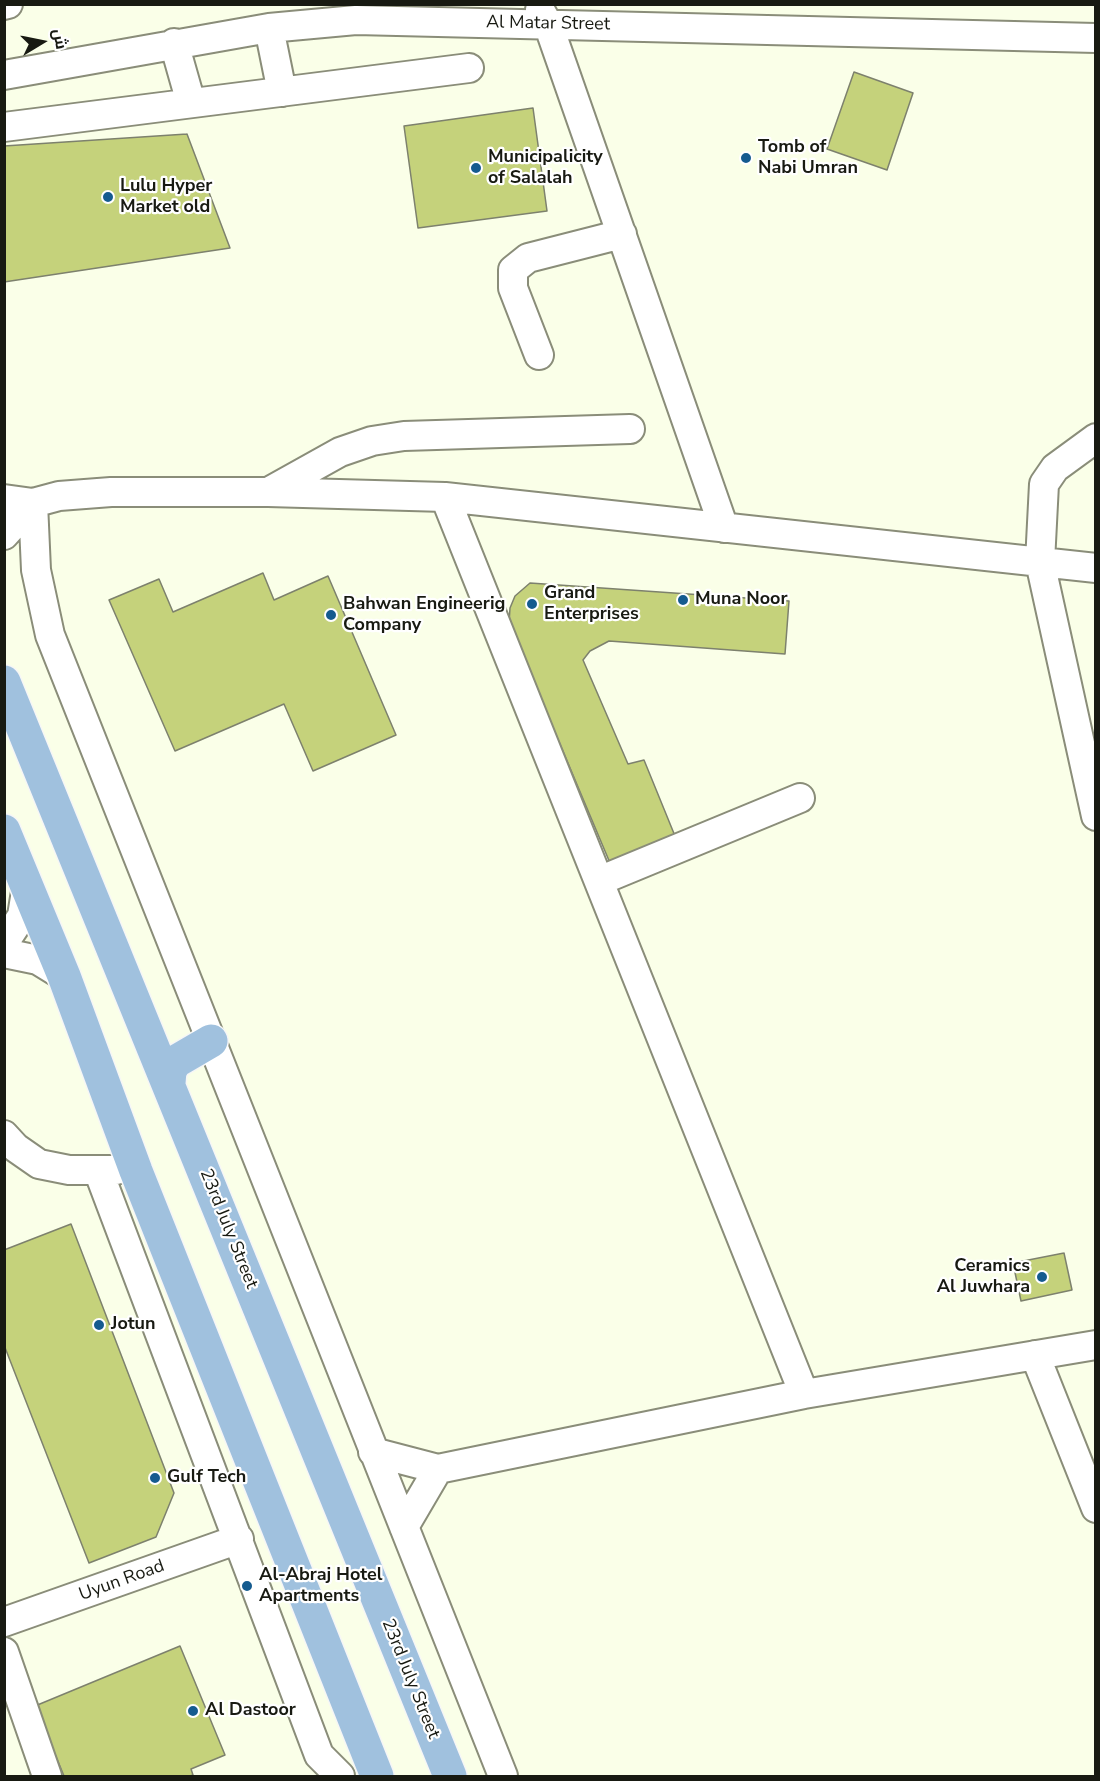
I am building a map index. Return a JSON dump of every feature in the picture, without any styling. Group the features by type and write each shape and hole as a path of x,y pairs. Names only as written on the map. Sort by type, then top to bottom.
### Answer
{"main road":[{"name":"23rd July Street","path":"4,682 450,1776"},
{"path":"4,831 64,976 136,1171 377,1776"},
{"path":"169,1083 170,1071 175,1062 211,1041"}],"street":[{"name":"Al Matar Street","path":"4,75 269,27 356,20 544,14 1095,38"},
{"path":"544,14 724,528"},
{"path":"269,27 282,92"},
{"path":"174,43 191,103"},
{"path":"4,127 469,68"},
{"path":"539,356 513,288 513,270 528,258 621,234"},
{"path":"268,492 340,452 382,439 404,436 630,429"},
{"path":"1095,438 1054,468 1044,484 1040,562 1095,816"},
{"path":"4,500 33,503 59,496 111,492 268,492 445,497 1095,568"},
{"path":"445,497 804,1394"},
{"path":"4,535 33,503"},
{"path":"33,503 36,570 50,635 503,1776"},
{"path":"599,881 800,798"},
{"path":"4,943 22,916 27,885"},
{"path":"4,953 38,960 64,976"},
{"path":"4,1135 16,1148 39,1164 69,1170 136,1171"},
{"path":"98,1170 319,1755 340,1776"},
{"path":"373,1452 438,1469 804,1394 1095,1345"},
{"path":"1035,1355 1095,1508"},
{"path":"404,1527 438,1469"},
{"name":"Uyun Road","path":"4,1622 239,1539"},
{"path":"4,1652 47,1776"}],"building":[{"path":"854,72 913,93 887,170 827,149"},
{"name":"Municipalicity of Salalah","path":"533,108 547,211 418,228 404,126"},
{"name":"Lulu Hyper Market old","path":"187,134 230,248 4,282 4,146"},
{"path":"263,573 274,600 328,576 396,735 313,771 284,704 175,751 109,600 159,579 173,612"},
{"path":"530,583 789,601 785,654 609,641 590,651 583,660 628,764 644,760 675,836 610,863 509,623 510,608 515,596"},
{"path":"71,1224 174,1493 156,1537 89,1563 4,1345 4,1250"},
{"name":"Ceramics Al Juwhara","path":"1064,1253 1072,1290 1021,1301 1013,1263"},
{"path":"180,1646 225,1755 191,1769 193,1775 190,1776 64,1776 35,1706"}],"place":[{"name":"Tomb of Nabi Umran","path":"746,158"},
{"name":"Municipalicity of Salalah","path":"476,168"},
{"name":"Lulu Hyper Market old","path":"108,197"},
{"name":"Muna Noor","path":"683,600"},
{"name":"Grand Enterprises","path":"532,604"},
{"name":"Bahwan Engineerig Company","path":"331,615"},
{"name":"Ceramics Al Juwhara","path":"1042,1277"},
{"name":"Jotun","path":"99,1325"},
{"name":"Gulf Tech","path":"155,1478"},
{"name":"Al-Abraj Hotel Apartments","path":"247,1586"},
{"name":"Al Dastoor","path":"193,1711"}]}
